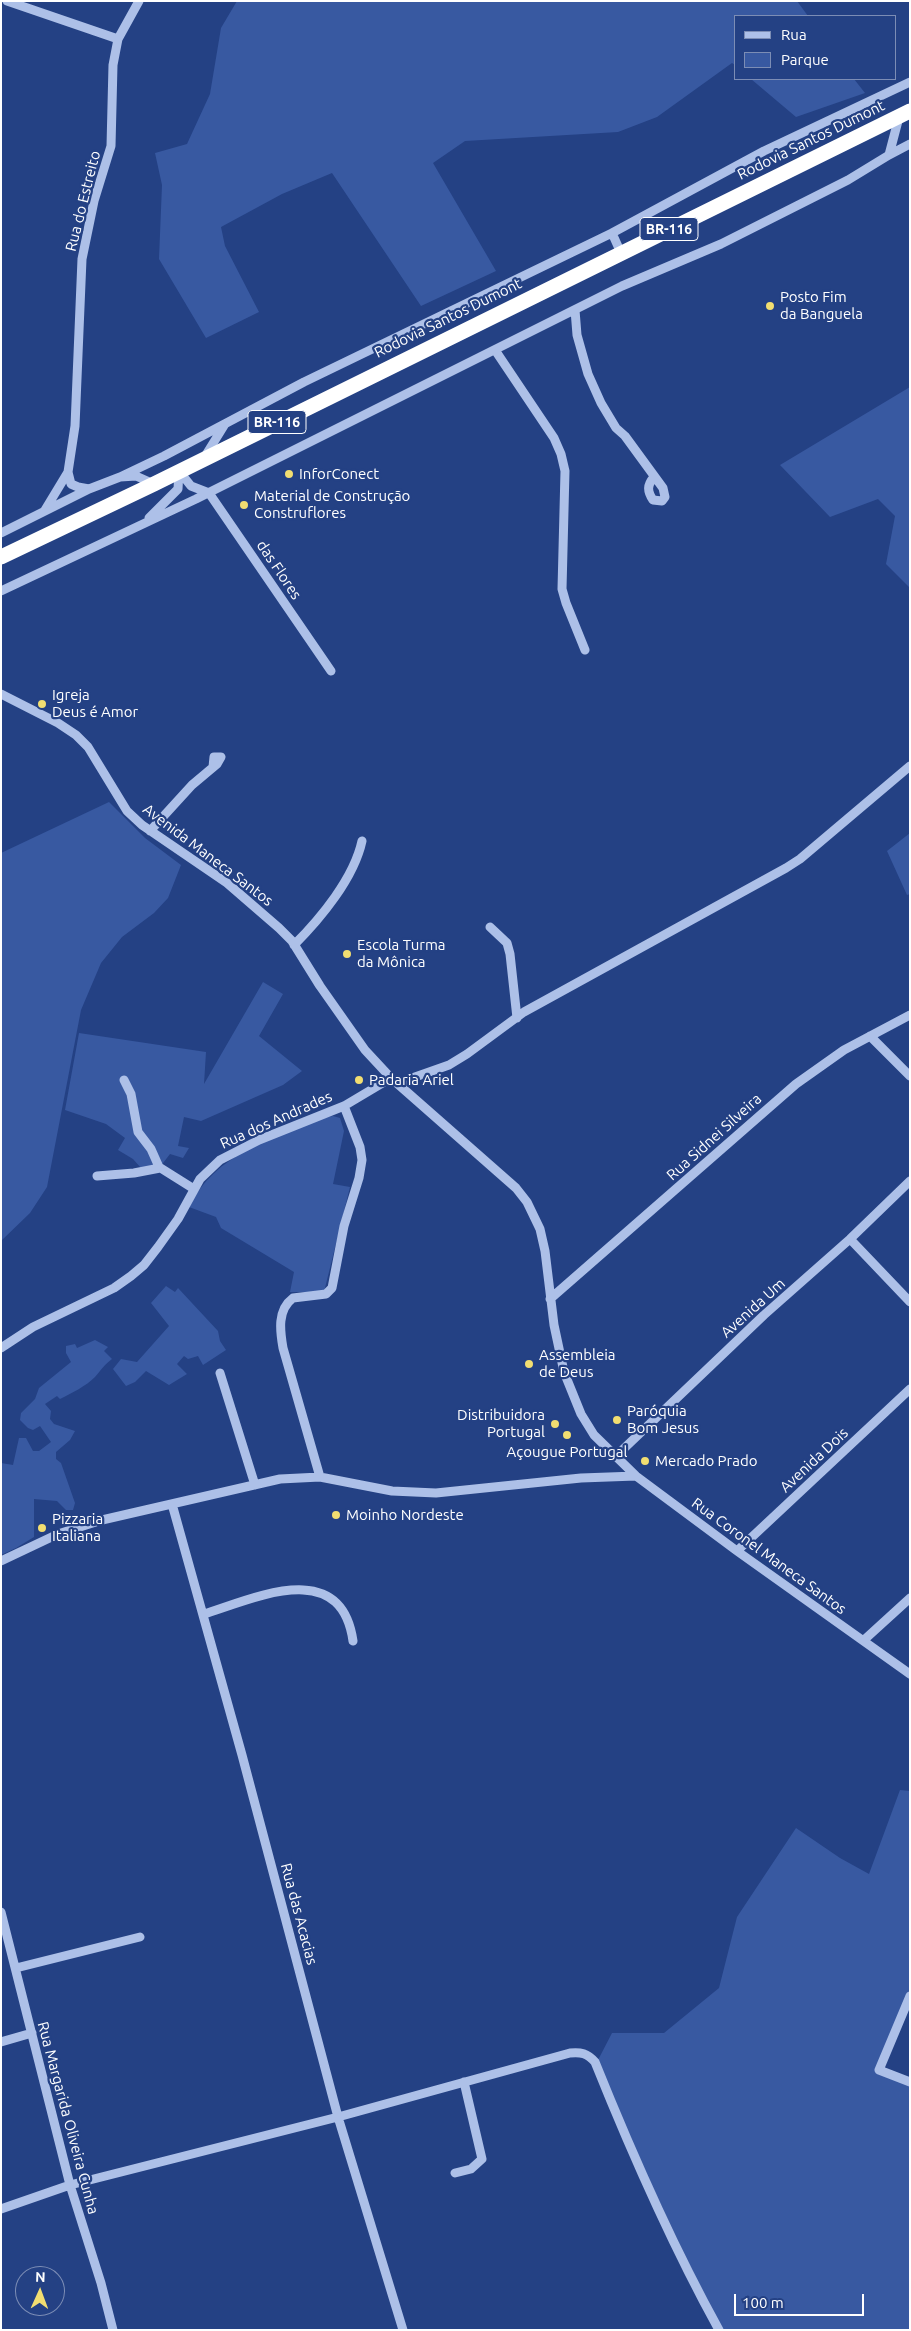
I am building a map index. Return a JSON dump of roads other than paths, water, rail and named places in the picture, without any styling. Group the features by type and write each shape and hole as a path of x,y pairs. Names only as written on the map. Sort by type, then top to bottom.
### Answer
{"highway":[{"name":"Rodovia Santos Dumont","path":"1,557 154,484 905,114"}],"street":[{"path":"7,1 118,39"},
{"name":"Rua do Estreito","path":"68,472 75,426 82,259 94,201 111,146 113,65 118,39 139,1"},
{"path":"1,533 89,489 120,477 304,382 612,232 764,151 910,82"},
{"path":"889,155 905,114"},
{"path":"1,590 209,492 622,286 721,244 848,180 910,144"},
{"path":"612,232 621,253"},
{"path":"575,310 577,334 588,374 598,397 616,428 625,436 654,477"},
{"path":"494,350 554,438 562,454 565,471 562,589 585,650"},
{"path":"204,458 225,424"},
{"path":"143,524 178,489 179,471"},
{"name":"das Flores","path":"179,471 191,486 209,492 331,670"},
{"path":"68,472 71,484 89,489"},
{"path":"45,510 68,472"},
{"path":"120,477 136,476 154,484"},
{"name":"Avenida Maneca Santos","path":"1,694 58,723 76,735 88,747 127,811 150,831 251,902 279,928 294,945 365,1050 394,1080 516,1188 527,1202 535,1217 543,1244 558,1350 572,1394 594,1435 615,1457"},
{"name":"Rua dos Andrades","path":"1,1348 34,1327 114,1288 144,1265 178,1219 194,1189 210,1168 231,1153 344,1106 394,1080 449,1065 517,1018 800,859 910,766"},
{"path":"150,831 192,785 213,767"},
{"path":"294,945 321,915 352,868 359,855 362,841"},
{"path":"490,926 506,943 508,948 517,1018"},
{"name":"Rua Sidnei Silveira","path":"550,1299 766,1108 822,1064 910,1015"},
{"path":"870,1036 910,1076"},
{"path":"124,1080 131,1094 138,1132 151,1149 160,1168 194,1189"},
{"path":"320,1477 283,1348 280,1326 284,1310 293,1298 326,1294 332,1288 344,1226 359,1178 362,1160 360,1148 344,1106"},
{"path":"97,1176 134,1173 160,1168"},
{"name":"Avenida Um","path":"615,1457 910,1181"},
{"path":"850,1239 910,1302"},
{"path":"220,1373 255,1485"},
{"name":"Avenida Dois","path":"737,1551 910,1389"},
{"name":"Rua Coronel Maneca Santos","path":"615,1457 636,1476 737,1551 910,1674"},
{"path":"1,1561 82,1526 294,1477 320,1477 392,1491 436,1493 581,1478 636,1476"},
{"name":"Rua das Acacias","path":"172,1504 204,1614 338,2117 403,2330"},
{"path":"204,1614 280,1591 304,1589 316,1592 338,1606 351,1627 353,1642"},
{"path":"864,1640 910,1598"},
{"name":"Rua Margarida Oliveira Cunha","path":"1,1912 70,2185 101,2283 113,2330"},
{"path":"16,1968 140,1937"},
{"path":"910,1996 879,2070 910,2082"},
{"path":"1,2042 32,2033"},
{"path":"1,2209 70,2185 338,2117 570,2053 581,2052 589,2055 594,2062 627,2144 660,2216 719,2330"},
{"path":"455,2173 471,2169 482,2158 464,2082"}],"place":[{"name":"Posto Fim da Banguela","path":"770,306"},
{"name":"InforConect","path":"289,474"},
{"name":"Material de Construção Construflores","path":"244,505"},
{"name":"Igreja Deus é Amor","path":"42,704"},
{"name":"Escola Turma da Mônica","path":"347,954"},
{"name":"Padaria Ariel","path":"359,1080"},
{"name":"Assembleia de Deus","path":"529,1364"},
{"name":"Paróquia Bom Jesus","path":"617,1420"},
{"name":"Distribuidora Portugal","path":"555,1424"},
{"name":"Açougue Portugal","path":"567,1435"},
{"name":"Mercado Prado","path":"645,1461"},
{"name":"Moinho Nordeste","path":"336,1515"},
{"name":"Pizzaria Italiana","path":"42,1528"}]}
